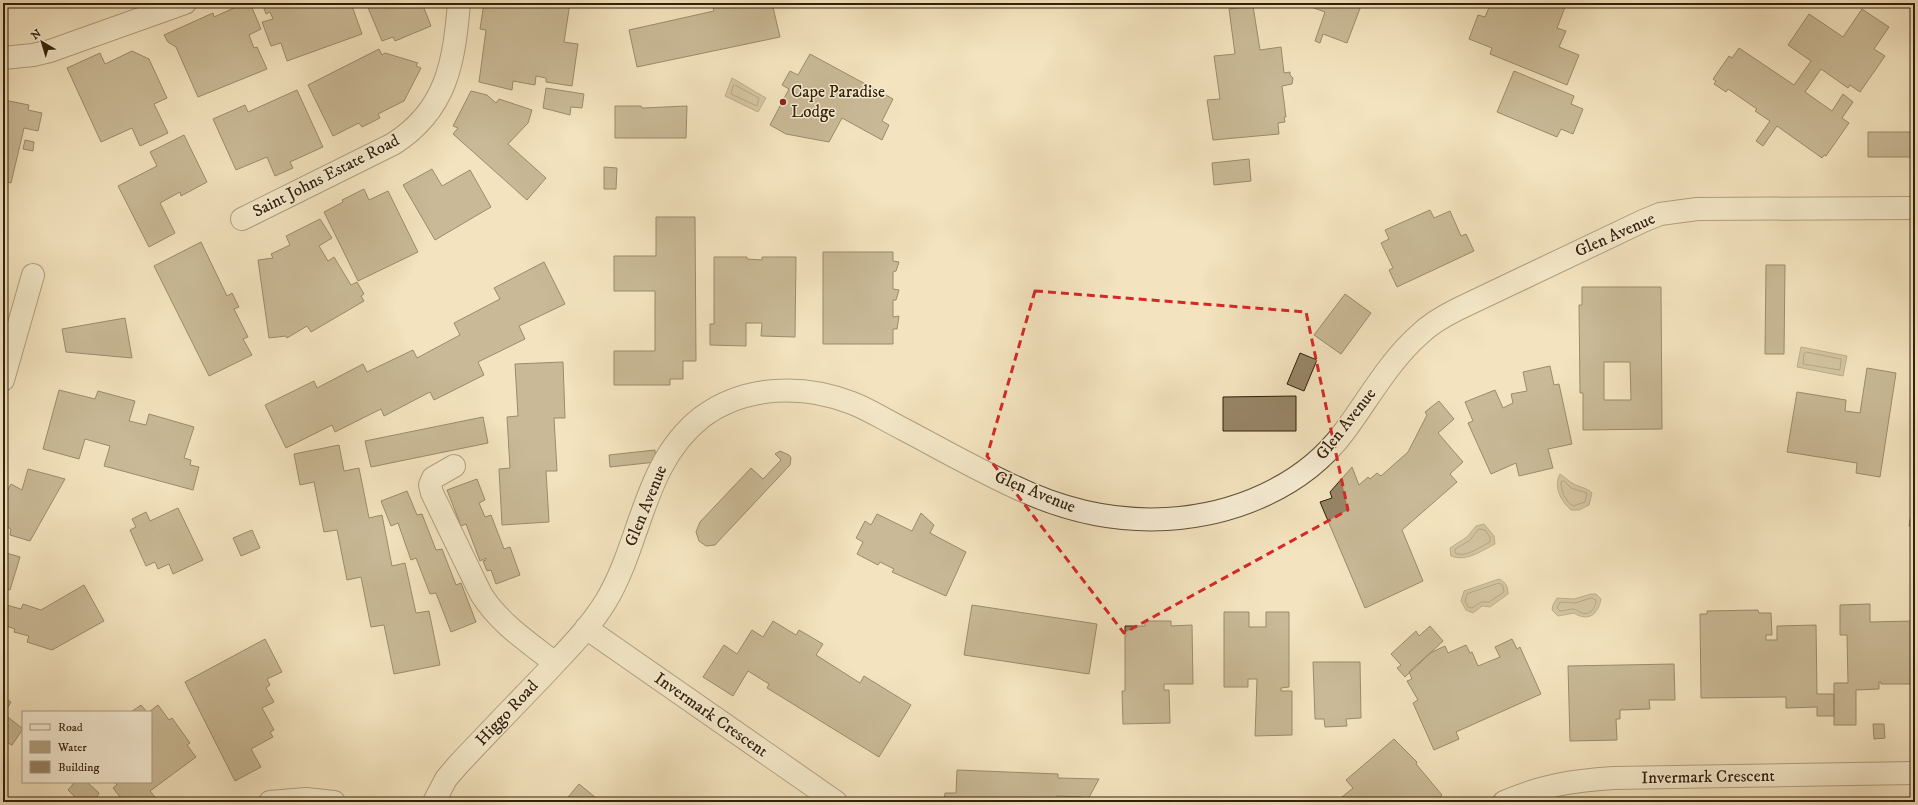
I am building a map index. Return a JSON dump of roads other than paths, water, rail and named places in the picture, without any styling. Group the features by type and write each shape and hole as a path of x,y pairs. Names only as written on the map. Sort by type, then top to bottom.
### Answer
{"street":[{"path":"3,58 33,56 50,51 185,3"},
{"name":"Saint Johns Estate Road","path":"242,218 393,144 410,134 423,120 434,103 452,64 456,42 459,3"},
{"name":"Glen Avenue","path":"586,628 606,601 621,570 645,502 668,455 684,434 702,418 722,405 744,396 773,391 803,390 852,403 1015,487 1050,502 1088,513 1126,519 1169,519 1212,513 1255,500 1290,482 1321,459 1342,435 1402,351 1419,334 1437,320 1643,221 1672,211 1697,209 1915,208"},
{"path":"3,380 33,275"},
{"path":"454,466 433,478 430,485 432,493 481,594 491,610 503,622 555,663"},
{"name":"Higgo Road","path":"434,802 446,779 457,766 555,663 586,628"},
{"name":"Invermark Crescent","path":"586,628 836,802"},
{"name":"Invermark Crescent","path":"1504,802 1554,784 1583,780 1915,773"},
{"path":"270,802 306,799 334,802"}],"water":[{"path":"732,78 766,98 758,112 725,96"},
{"path":"1801,347 1847,356 1843,376 1797,367"},
{"path":"1560,474 1572,483 1592,493 1589,505 1579,510 1571,510 1567,506 1559,494 1557,484"},
{"path":"1484,524 1494,536 1495,544 1468,557 1463,558 1451,556 1450,548 1467,537 1476,526"},
{"path":"1499,579 1506,585 1508,594 1490,607 1482,606 1473,613 1466,610 1461,601 1464,591"},
{"path":"1596,594 1601,599 1600,605 1595,613 1588,617 1579,616 1574,613 1558,616 1552,610 1557,598 1574,599"}],"place":[{"name":"Cape Paradise Lodge","path":"783,102"}]}
